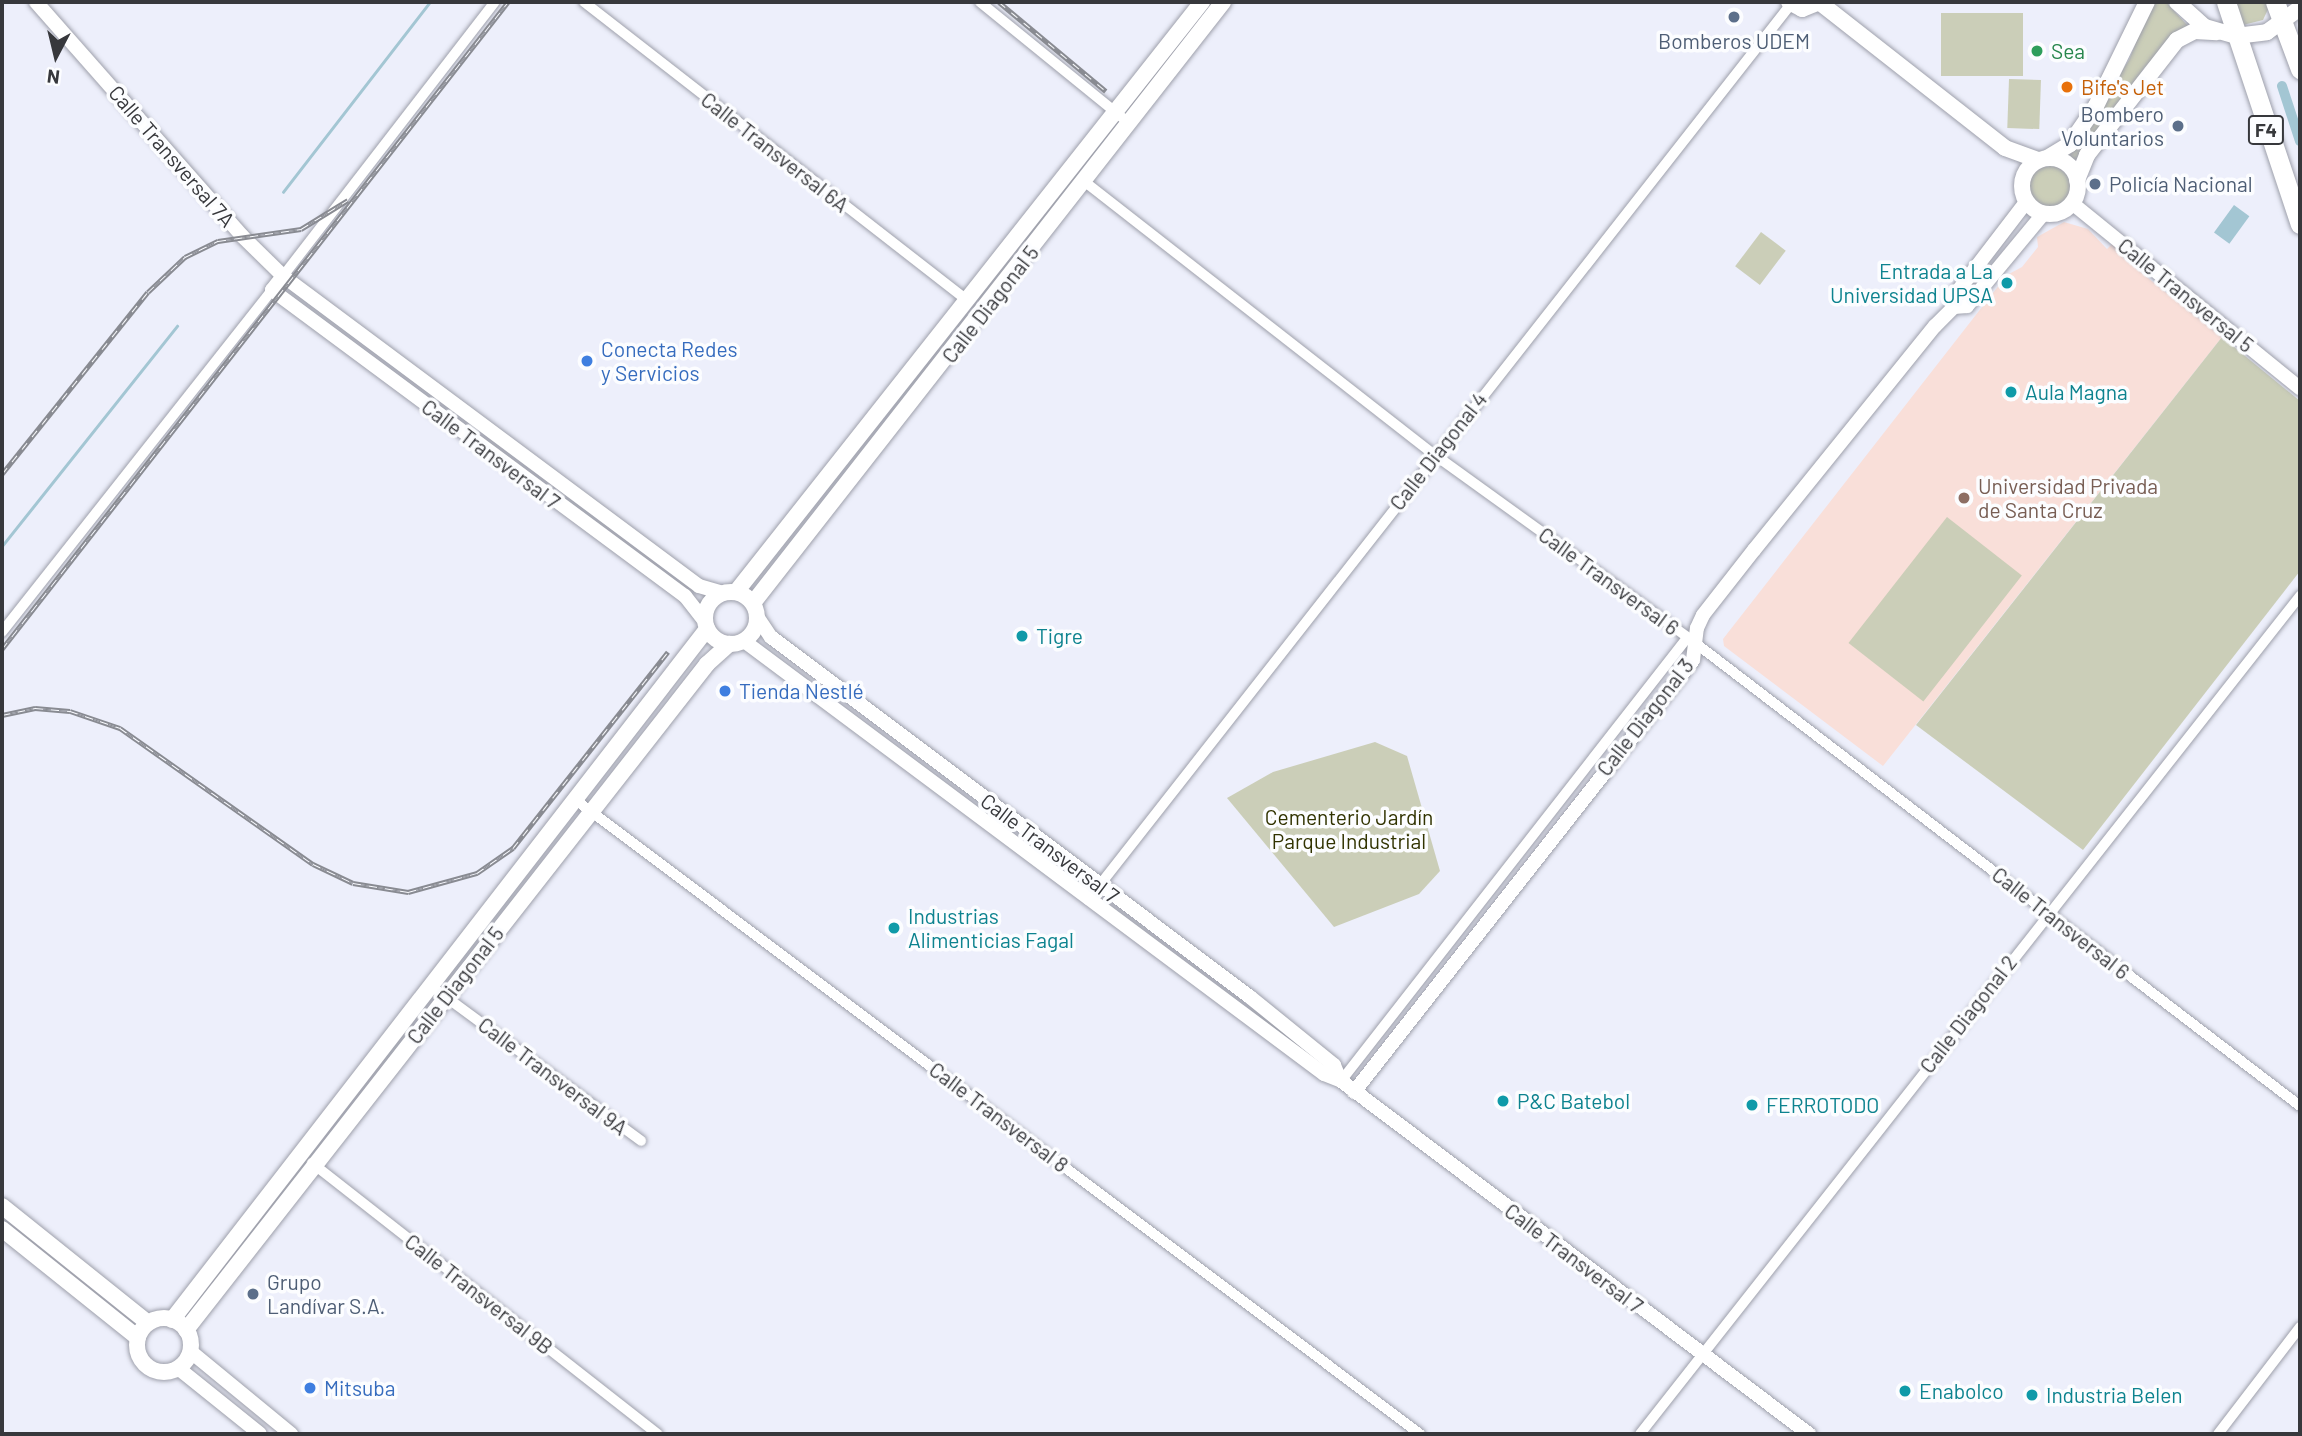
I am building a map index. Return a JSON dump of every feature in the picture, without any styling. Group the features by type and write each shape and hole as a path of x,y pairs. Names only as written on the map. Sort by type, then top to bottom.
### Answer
{"highway":[{"name":"F4","path":"2226,2 2226,34 2300,224"},
{"path":"2275,2 2281,25 2300,69"}],"main road":[{"name":"Calle Diagonal 5","path":"755,610 1130,124 1183,40 1202,2"},
{"name":"Calle Diagonal 5","path":"730,593 968,302 1118,112 1183,40 1223,2"},
{"path":"1790,3 1809,8 1819,2 2005,148 2066,163 2077,180"},
{"path":"2021,184 2026,170 2070,144 2096,106 2147,2"},
{"path":"2177,2 2193,20 2226,34"},
{"path":"2005,148 2026,202 2043,214 2059,213 2072,204 2077,180 2087,155 2177,40 2194,31 2226,34 2281,25 2300,8"},
{"path":"922,359 937,372"},
{"path":"730,593 755,610 754,631 737,643 716,640 706,625 711,601 730,593"},
{"name":"Calle Diagonal 5","path":"172,1320 577,801 706,625"},
{"name":"Calle Diagonal 5","path":"186,1330 707,664 737,643"},
{"path":"2,1206 147,1322 172,1320 186,1330 190,1351 178,1368 160,1372 144,1363 138,1338 2,1229"},
{"path":"138,1338 147,1322"}],"street":[{"name":"Calle Transversal 7A","path":"36,2 242,236 283,276"},
{"path":"2,632 495,2"},
{"name":"Calle Transversal 6A","path":"584,2 968,302"},
{"path":"980,2 1130,124"},
{"name":"Calle Diagonal 4","path":"1088,900 1790,3"},
{"name":"Calle Transversal 6","path":"1085,182 1435,455 1690,640 2300,1106"},
{"name":"Calle Diagonal 3","path":"1354,1092 1693,660 1690,640 1703,615 1892,375 1954,307 1954,296 2026,202"},
{"name":"Calle Transversal 5","path":"2072,204 2300,387"},
{"name":"Calle Diagonal 3","path":"1954,307 1967,306 2043,214"},
{"path":"1977,267 1990,278"},
{"name":"Calle Transversal 7","path":"283,276 699,586 730,593"},
{"name":"Calle Transversal 7","path":"272,290 685,596 706,625"},
{"path":"341,341 350,327"},
{"path":"455,427 467,412"},
{"path":"597,533 609,519"},
{"name":"Calle Diagonal 2","path":"1640,1434 2048,911 2300,596"},
{"name":"Calle Transversal 7","path":"755,610 771,637 1250,997 1334,1065 1341,1081"},
{"path":"1341,1081 1690,640"},
{"name":"Calle Transversal 7","path":"737,643 857,724 1088,900 1324,1074 1341,1081 1810,1434"},
{"path":"857,724 868,712"},
{"name":"Calle Transversal 8","path":"577,801 1420,1434"},
{"name":"Calle Transversal 9A","path":"431,986 641,1142"},
{"name":"Calle Transversal 9B","path":"301,1155 657,1434"},
{"path":"2218,1434 2300,1327"},
{"path":"190,1351 291,1434"},
{"path":"178,1368 260,1434"}],"shaded area":[{"name":"Universidad Privada de Santa Cruz","path":"2064,222 2088,229 2107,249 2112,244 2125,255 2123,258 2222,337 1883,766 1724,646 1723,639 2007,275 2022,267 2038,247 2037,237"}],"green space":[{"path":"2152,2 2166,2 2188,26 2145,67 2075,163 2067,155 2129,60"},
{"path":"2227,2 2269,2 2270,5 2263,20 2243,25"},
{"path":"1941,13 2023,13 2023,76 1941,76"},
{"path":"2009,79 2041,80 2039,129 2007,128"},
{"path":"2050,166 2065,172 2071,187 2065,202 2050,208 2035,202 2029,187 2035,172"},
{"path":"1761,232 1786,251 1760,285 1735,266"},
{"path":"2222,337 2300,401 2300,571 2083,850 1916,725"},
{"path":"1947,517 2022,575 1923,702 1848,643"},
{"name":"Cementerio Jardín Parque Industrial","path":"1375,742 1407,756 1440,871 1419,894 1334,927 1227,798 1273,772"}],"water":[{"path":"2234,205 2249,216 2229,244 2214,233"}],"waterway":[{"path":"283,192 430,2"},
{"path":"2282,86 2300,141"},
{"path":"2,546 177,326"}],"railway":[{"path":"2,649 508,2"},
{"path":"999,2 1106,91"},
{"path":"2,474 148,292 185,257 218,241 301,229 348,200"},
{"path":"2,715 35,708 70,711 120,728 313,864 353,883 408,892 477,873 513,848 668,652"}],"place":[{"name":"Bomberos UDEM","path":"1734,17"},
{"name":"Sea","path":"2037,51"},
{"name":"Bife's Jet","path":"2067,87"},
{"name":"Bombero Voluntarios","path":"2178,126"},
{"name":"Policía Nacional","path":"2095,184"},
{"name":"Entrada a La Universidad UPSA","path":"2007,283"},
{"name":"Conecta Redes y Servicios","path":"587,361"},
{"name":"Aula Magna","path":"2011,392"},
{"name":"Universidad Privada de Santa Cruz","path":"1964,498"},
{"name":"Tigre","path":"1022,636"},
{"name":"Tienda Nestlé","path":"725,691"},
{"name":"Industrias Alimenticias Fagal","path":"894,928"},
{"name":"P&C Batebol","path":"1503,1101"},
{"name":"FERROTODO","path":"1752,1105"},
{"name":"Grupo Landívar S.A.","path":"253,1294"},
{"name":"Mitsuba","path":"310,1388"},
{"name":"Enabolco","path":"1905,1391"},
{"name":"Industria Belen","path":"2032,1395"}]}
